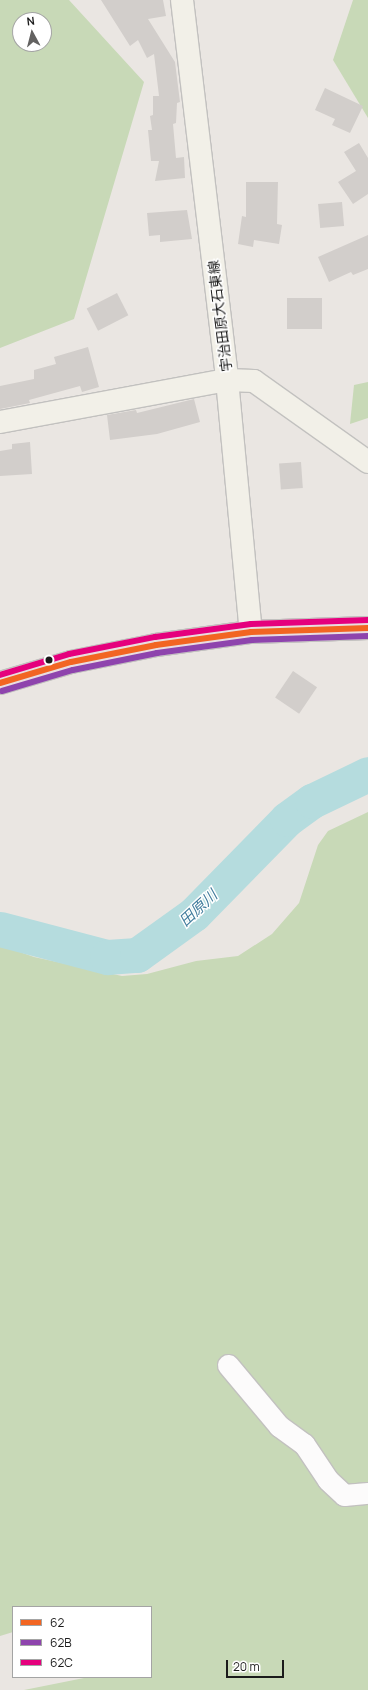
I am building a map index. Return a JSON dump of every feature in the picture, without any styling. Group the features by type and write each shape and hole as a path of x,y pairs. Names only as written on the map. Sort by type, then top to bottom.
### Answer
{"highway":[{"path":"0,683 112,653 251,632 368,628"}],"main road":[{"name":"宇治田原大石東線","path":"182,0 227,380 251,632"},
{"path":"0,422 227,380 254,381 368,462"}],"street":[{"path":"228,1365 279,1426 304,1444 328,1480 344,1495 368,1493"}],"green space":[{"path":"0,0 69,0 144,82 74,319 0,348"},
{"path":"353,0 368,0 368,118 333,60"},
{"path":"368,382 368,418 350,424 354,385"},
{"path":"368,812 368,1690 24,1690 84,1678 152,1678 152,1606 12,1606 12,1632 0,1636 0,945 34,957 122,976 147,974 196,961 238,956 272,934 299,903 318,845 328,831"}],"building":[{"path":"101,0 163,0 166,16 148,19 175,62 180,102 177,103 176,123 173,124 176,158 184,157 185,178 155,181 159,161 151,161 148,130 152,130 150,116 153,115 153,96 159,96 154,54 147,58 138,40 130,46"},
{"path":"325,88 363,106 350,133 332,125 335,119 315,110"},
{"path":"359,143 368,158 368,194 353,204 338,182 356,171 344,152"},
{"path":"246,182 278,182 277,224 282,225 279,244 254,240 253,247 238,244 242,216 246,217"},
{"path":"342,202 344,226 320,228 318,204"},
{"path":"187,210 192,239 160,242 160,235 149,236 147,213"},
{"path":"368,235 368,269 353,275 351,272 329,282 318,257"},
{"path":"117,293 128,315 98,331 87,308"},
{"path":"287,298 322,298 322,329 287,329"},
{"path":"88,347 99,387 82,392 80,386 29,400 30,403 0,409 0,386 34,379 34,370 56,364 54,357"},
{"path":"194,399 200,422 157,434 110,440 107,415 136,410 137,413"},
{"path":"30,442 32,474 0,476 0,451 12,449 12,444"},
{"path":"301,462 303,488 281,489 279,464"},
{"path":"293,671 317,687 299,714 275,698"}],"waterway":[{"name":"田原川","path":"0,929 107,957 137,955 194,914 287,819 312,801 368,774"}],"transit line":[{"name":"62C","path":"0,675 69,654 155,637 251,624 368,620"},
{"name":"62","path":"0,683 71,662 156,645 251,632 368,628"},
{"name":"62B","path":"2,691 73,670 157,653 252,640 368,636"}]}
